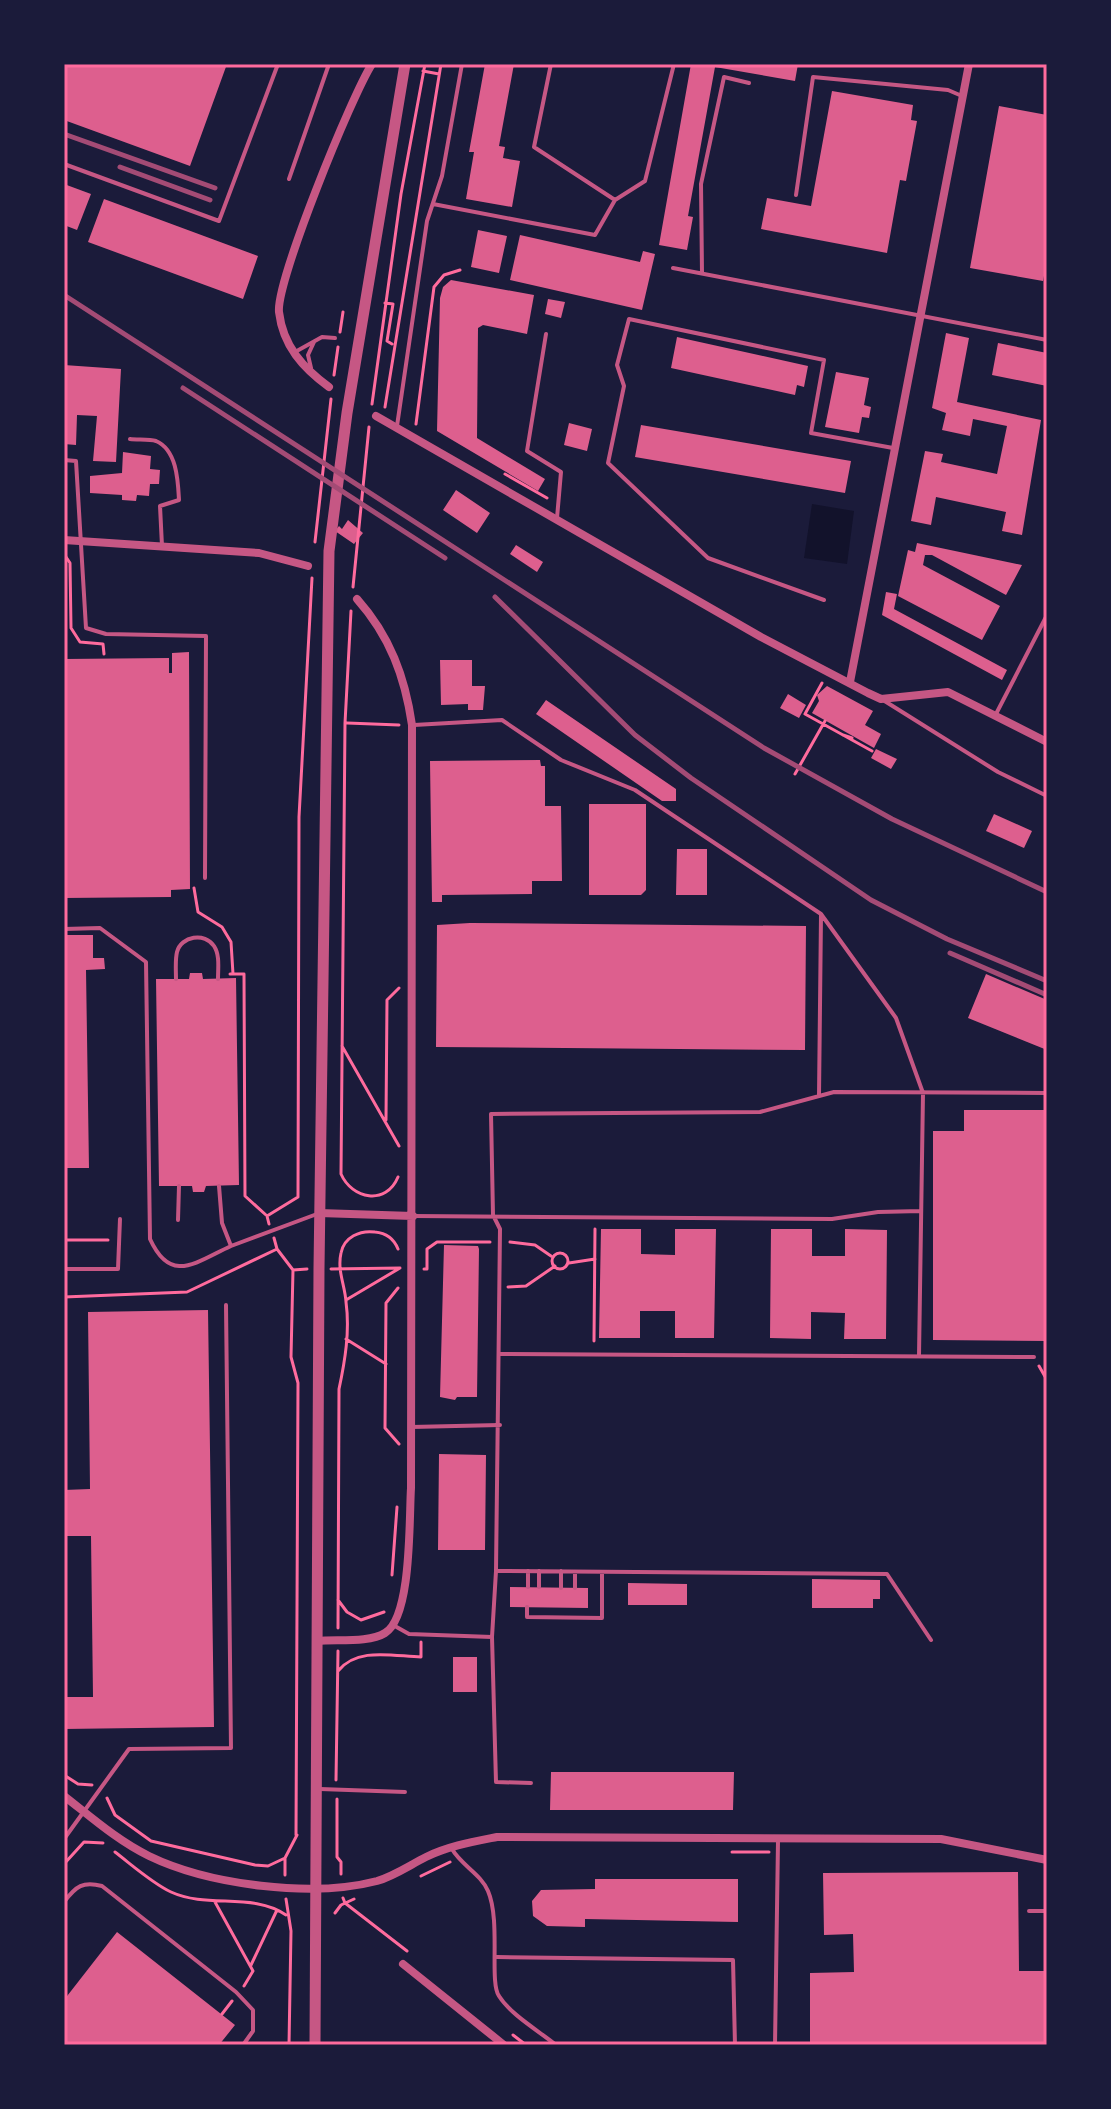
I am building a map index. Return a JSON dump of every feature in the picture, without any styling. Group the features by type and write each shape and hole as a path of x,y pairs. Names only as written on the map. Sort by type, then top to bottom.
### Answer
{"street":[{"path":"331,388 313,376 293,353 280,317 281,288 358,91 372,64"},
{"path":"315,2045 319,1213 329,551 405,64"},
{"path":"850,682 969,64"},
{"path":"375,417 761,637 881,699 948,692 1047,742"},
{"path":"64,540 259,553 311,565"},
{"path":"317,1641 378,1635 393,1625 404,1588 411,1427 412,725 398,662 384,633 357,599"},
{"path":"319,1213 413,1216"},
{"path":"64,1796 137,1850 182,1869 255,1885 285,1887 342,1886 377,1881 451,1846 497,1837 778,1841 941,1839 1047,1860"},
{"path":"403,1964 504,2045"}],"lane":[{"path":"64,164 219,221 278,64"},
{"path":"289,179 329,64"},
{"path":"396,428 427,221 448,148 462,64"},
{"path":"551,64 534,147 615,200"},
{"path":"433,204 595,235 615,200 645,181 674,64"},
{"path":"702,273 701,184 724,77 749,83"},
{"path":"796,195 813,77 948,90 964,97"},
{"path":"673,268 1047,340"},
{"path":"824,600 708,558 608,463 624,386 617,365 629,319 824,360 811,433 893,448"},
{"path":"546,334 527,451 561,472 556,520"},
{"path":"293,353 315,340 335,338"},
{"path":"313,376 308,355 315,340"},
{"path":"130,439 156,441 170,454 178,476 179,500 160,506 162,546"},
{"path":"64,460 76,461 86,628 106,634 206,636 205,878"},
{"path":"995,716 1047,615"},
{"path":"881,699 998,772 1047,796"},
{"path":"412,725 502,720 561,760 635,790 821,914 896,1018 923,1093 919,1356"},
{"path":"819,1096 821,914"},
{"path":"64,929 100,928 146,962 150,1239 164,1263 175,1267 319,1213"},
{"path":"176,979 177,951 183,942 198,937 210,941 216,950 218,976"},
{"path":"531,1783 496,1782 492,1637 500,1425 500,1229 493,1215 491,1114 760,1112 834,1092 1047,1093"},
{"path":"178,1220 179,1186"},
{"path":"219,1186 222,1223 231,1246"},
{"path":"413,1216 832,1219 878,1212 921,1211"},
{"path":"64,1269 118,1269 120,1219"},
{"path":"64,1839 101,1792 129,1749 231,1748 226,1305"},
{"path":"500,1354 1034,1357"},
{"path":"411,1427 500,1425"},
{"path":"496,1571 887,1574 931,1640"},
{"path":"528,1571 528,1587"},
{"path":"539,1571 539,1587"},
{"path":"561,1571 561,1588"},
{"path":"575,1572 575,1588"},
{"path":"527,1607 527,1617 602,1618 602,1572"},
{"path":"539,1607 539,1617"},
{"path":"561,1608 561,1617"},
{"path":"574,1608 574,1617"},
{"path":"393,1625 403,1632 492,1637"},
{"path":"316,1788 405,1792"},
{"path":"775,2045 778,1841"},
{"path":"451,1846 458,1859 487,1888 495,1918 497,1957 494,1983 498,1996 556,2045"},
{"path":"64,1902 74,1888 87,1882 102,1886 236,1992 253,2010 253,2031 243,2045"},
{"path":"1029,1911 1047,1911"},
{"path":"497,1957 733,1960 735,2045"}],"path":[{"path":"400,1173 391,1188 376,1196 356,1194 341,1174 345,723 346,685 375,417 380,335 425,64"},
{"path":"375,417 390,373 441,64"},
{"path":"423,71 439,74"},
{"path":"416,428 434,287 444,275 460,270"},
{"path":"385,303 393,304 387,343 393,344"},
{"path":"314,548 331,388 343,312"},
{"path":"382,368 390,373"},
{"path":"267,1216 298,1197 299,817 311,565"},
{"path":"824,679 805,714 872,751"},
{"path":"345,723 399,728 398,713"},
{"path":"795,774 824,722"},
{"path":"194,888 198,912 222,927 231,942 233,974"},
{"path":"218,976 244,974 245,1196 267,1216 277,1249 293,1270 291,1357 298,1383 296,1835 285,1858 285,1887"},
{"path":"386,1123 387,1000 401,986"},
{"path":"342,1046 400,1147"},
{"path":"594,1341 595,1224"},
{"path":"342,1886 336,1789 339,1389 346,1339 346,1300 340,1269 344,1243 366,1231 386,1235 399,1251 398,1288 386,1303 385,1428 400,1445"},
{"path":"64,1240 121,1240"},
{"path":"413,1269 427,1269 427,1249 437,1242 535,1245 551,1256 555,1266"},
{"path":"64,1297 187,1292 277,1249"},
{"path":"551,1256 558,1254 569,1263 595,1259"},
{"path":"500,1287 526,1286 555,1266 566,1269 569,1263"},
{"path":"293,1270 400,1268"},
{"path":"346,1300 400,1268"},
{"path":"346,1339 386,1364"},
{"path":"1034,1357 1047,1380"},
{"path":"391,1588 397,1493"},
{"path":"338,1600 347,1612 361,1620 379,1616 390,1602"},
{"path":"338,1671 351,1658 361,1655 421,1657 421,1634"},
{"path":"64,1775 78,1784 90,1784 112,1802 115,1815 161,1845 255,1865 268,1866 285,1858"},
{"path":"296,1835 337,1835"},
{"path":"64,1864 84,1842 101,1842 172,1892 215,1902 262,1903 286,1915 291,1931 289,2045"},
{"path":"732,1852 778,1853"},
{"path":"409,1881 458,1859"},
{"path":"335,1913 346,1902 363,1897"},
{"path":"215,1902 251,1965 251,1978"},
{"path":"251,1965 277,1909"}],"shaded area":[{"path":"812,504 854,511 847,564 804,558"}],"building":[{"path":"64,64 227,64 190,166 64,120"},
{"path":"485,64 514,64 499,146 505,147 503,158 520,161 512,207 466,199 474,152 469,152"},
{"path":"691,64 798,64 795,81 715,67 688,216 693,217 687,250 659,245"},
{"path":"832,91 913,105 911,120 917,121 906,181 900,180 887,253 761,229 767,198 811,206"},
{"path":"999,106 1047,115 1047,260 1043,281 970,268"},
{"path":"64,184 91,194 77,230 64,225"},
{"path":"104,199 258,256 243,299 88,242"},
{"path":"478,230 507,236 499,273 471,267"},
{"path":"520,235 640,262 643,251 655,254 642,310 510,280"},
{"path":"451,280 534,295 527,334 483,325 478,328 477,438 545,479 538,491 437,431 440,298 443,287"},
{"path":"548,299 565,302 561,318 545,314"},
{"path":"946,333 969,338 957,402 1041,420 1022,535 1002,531 1006,512 936,497 931,525 911,521 925,451 943,454 941,462 997,474 1007,426 973,419 970,436 942,430 946,413 932,408"},
{"path":"677,337 808,366 804,387 797,385 795,395 671,368"},
{"path":"998,343 1047,353 1047,386 992,375"},
{"path":"64,365 121,369 116,462 93,461 97,416 77,415 76,445 64,444"},
{"path":"836,372 869,378 864,405 871,407 869,418 862,417 859,433 825,427"},
{"path":"569,423 592,429 587,451 564,445"},
{"path":"641,425 851,461 845,493 635,457"},
{"path":"123,452 151,456 150,469 160,470 159,484 150,484 149,496 137,495 136,501 122,500 122,495 90,493 90,476 122,473"},
{"path":"456,490 490,513 477,533 443,510"},
{"path":"348,520 363,533 354,544 335,531 339,526 342,529"},
{"path":"917,543 1022,565 1006,595 932,555 925,555 923,565 1000,606 982,640 898,596 908,550 915,552"},
{"path":"516,545 543,562 537,572 510,554"},
{"path":"886,592 897,594 894,609 1007,670 1002,680 882,615"},
{"path":"189,652 190,889 171,890 171,897 64,898 64,659 169,658 169,673 172,673 172,653"},
{"path":"440,660 472,660 472,686 485,686 483,710 468,710 468,704 441,705"},
{"path":"827,686 873,711 865,725 881,734 874,748 812,713 819,701 817,695"},
{"path":"788,694 806,705 799,718 780,708"},
{"path":"546,700 676,789 676,801 662,801 536,714"},
{"path":"876,749 897,759 891,769 871,758"},
{"path":"540,760 541,766 545,766 545,806 561,806 562,881 532,881 532,894 442,895 442,902 432,902 430,761"},
{"path":"589,804 646,804 646,890 641,895 589,895"},
{"path":"994,814 1032,831 1024,848 986,831"},
{"path":"677,849 707,849 707,895 676,895"},
{"path":"437,925 806,926 805,1050 436,1047"},
{"path":"64,935 93,935 93,958 104,958 105,969 86,970 89,1168 64,1168"},
{"path":"190,973 202,973 203,979 236,978 239,1185 206,1186 204,1192 193,1192 192,1186 159,1186 156,979 189,979"},
{"path":"986,974 1047,1000 1047,1050 968,1018"},
{"path":"964,1110 1047,1110 1047,1341 933,1340 933,1131 964,1131"},
{"path":"601,1229 641,1229 641,1254 675,1255 675,1229 716,1229 714,1338 675,1338 675,1311 640,1311 640,1338 599,1338"},
{"path":"771,1229 812,1229 812,1256 845,1256 845,1229 887,1230 886,1339 844,1339 845,1313 811,1312 811,1339 770,1338"},
{"path":"444,1245 478,1246 479,1249 477,1397 457,1397 455,1400 440,1397"},
{"path":"208,1310 214,1727 64,1729 64,1697 93,1697 91,1536 64,1536 64,1490 90,1489 88,1312"},
{"path":"439,1454 486,1455 485,1550 438,1550"},
{"path":"812,1579 880,1580 880,1599 873,1599 873,1608 812,1608"},
{"path":"628,1583 687,1584 687,1605 628,1605"},
{"path":"510,1587 588,1588 588,1608 510,1607"},
{"path":"453,1657 477,1657 477,1692 453,1692"},
{"path":"551,1772 734,1772 733,1810 550,1810"},
{"path":"1018,1872 1019,1971 1047,1971 1047,2045 810,2045 810,1973 854,1972 853,1934 824,1935 823,1873"},
{"path":"595,1879 738,1879 738,1922 585,1919 585,1927 547,1926 533,1916 532,1901 541,1890 595,1889"},
{"path":"117,1932 235,2025 219,2045 64,2045 64,2000"}],"railway":[{"path":"64,134 215,188"},
{"path":"120,167 210,200"},
{"path":"64,295 764,748 892,819 1047,892"},
{"path":"183,388 445,558"},
{"path":"495,597 635,735 691,778 871,900 947,939 1047,981"},
{"path":"950,953 1047,995"}]}
